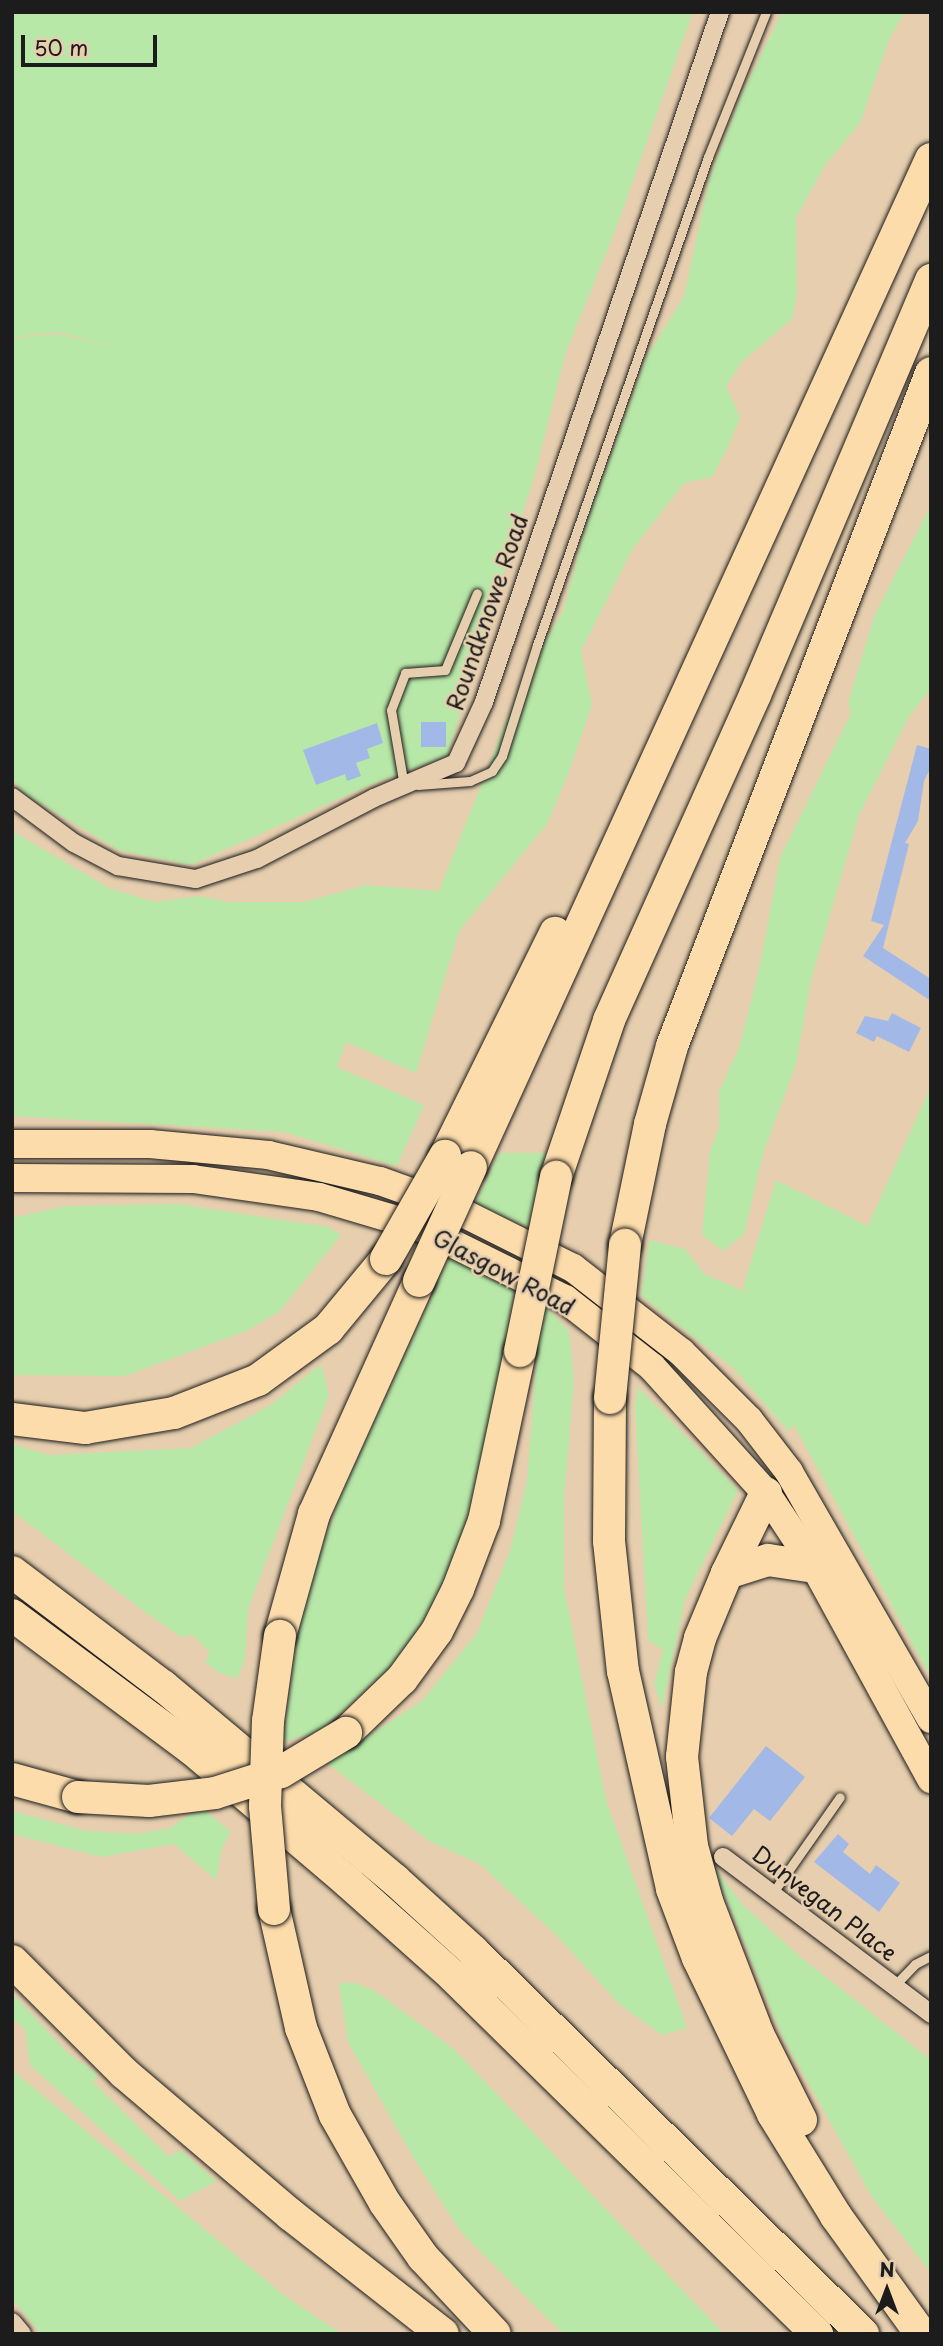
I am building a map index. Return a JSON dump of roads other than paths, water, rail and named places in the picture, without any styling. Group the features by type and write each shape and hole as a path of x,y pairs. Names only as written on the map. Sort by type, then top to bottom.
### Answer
{"highway":[{"path":"495,2334 423,2257 341,2126 301,2028 274,1909 265,1805 268,1721 280,1636 314,1514 419,1281 458,1161 785,479 931,159"},
{"path":"12,1780 78,1797 149,1801 215,1793 281,1772 346,1733 402,1679 436,1631 458,1589 484,1521 556,1177 609,1020 771,658 931,280"},
{"path":"921,2334 804,2168 743,2056 673,1889 637,1745 623,1671 609,1541 610,1398 625,1245 650,1124 672,1046 931,373"},
{"path":"12,1419 85,1428 174,1413 258,1380 328,1329 386,1259 458,1161"},
{"path":"766,1493 727,1573 700,1638 687,1700 682,1757 692,1846 734,1978 758,2034 788,2096 874,2243"},
{"path":"727,1573 768,1560 815,1567"},
{"path":"12,1572 163,1686 405,1889 863,2334"},
{"path":"12,1615 192,1750 377,1908 453,1976 817,2334"},
{"path":"637,1745 683,1891 733,2012 800,2138 931,2319"},
{"path":"12,1961 124,2073 291,2215 443,2334"}],"main road":[{"name":"Glasgow Road","path":"12,1144 150,1144 268,1155 380,1181 447,1205 573,1268 681,1352 749,1420 789,1472 931,1719"},
{"name":"Glasgow Road","path":"12,1178 234,1182 319,1196 417,1226 565,1299 652,1367 766,1493 815,1567 931,1779"},
{"path":"681,1352 774,1469 776,1478 766,1493"}],"street":[{"name":"Roundknowe Road","path":"12,797 74,842 118,866 196,879 257,859 402,786 456,763 484,702 720,12"},
{"name":"Dunvegan Place","path":"723,1857 931,2014"},
{"path":"12,2322 22,2334"}],"lane":[{"path":"477,593 445,670 405,673 391,710 402,786 470,781 492,771 502,756 537,645 708,157 766,12"},
{"path":"772,1895 840,1797"},
{"path":"894,1986 915,1964 931,1956"}]}
